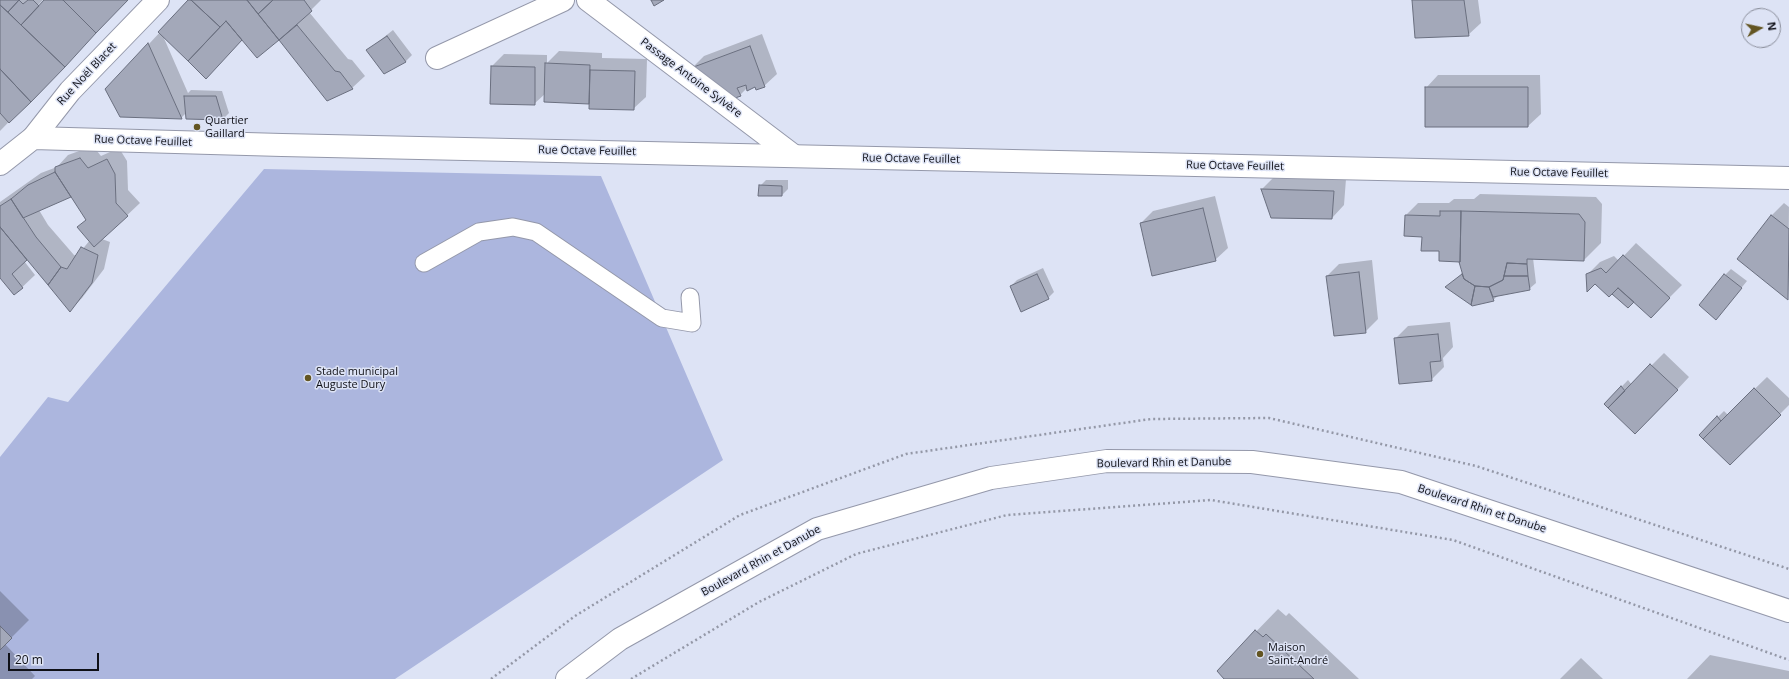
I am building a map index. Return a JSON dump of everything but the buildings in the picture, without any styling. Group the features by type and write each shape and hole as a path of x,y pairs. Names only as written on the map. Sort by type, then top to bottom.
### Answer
{"street":[{"name":"Rue Noël Blacet","path":"0,164 33,138 70,91 158,0"},
{"path":"437,58 563,0"},
{"name":"Passage Antoine Sylvère","path":"588,0 794,156"},
{"name":"Rue Octave Feuillet","path":"33,138 282,145 1789,178"},
{"name":"Boulevard Rhin et Danube","path":"566,679 620,639 817,529 991,478 1107,461 1252,462 1401,482 1789,611"}],"lane":[{"path":"424,263 479,232 513,227 536,232 662,318 692,323 690,297"}],"path":[{"path":"491,679 575,616 740,515 906,454 1151,419 1269,418 1468,465 1789,569"},
{"path":"631,679 759,602 856,554 1007,515 1211,500 1453,540 1789,660"}],"shaded area":[{"path":"264,169 601,176 723,460 395,679 0,679 0,457 48,397 68,402"}],"place":[{"name":"Quartier Gaillard","path":"197,127"},
{"name":"Stade municipal Auguste Dury","path":"308,378"},
{"name":"Maison Saint-André","path":"1260,654"}]}
